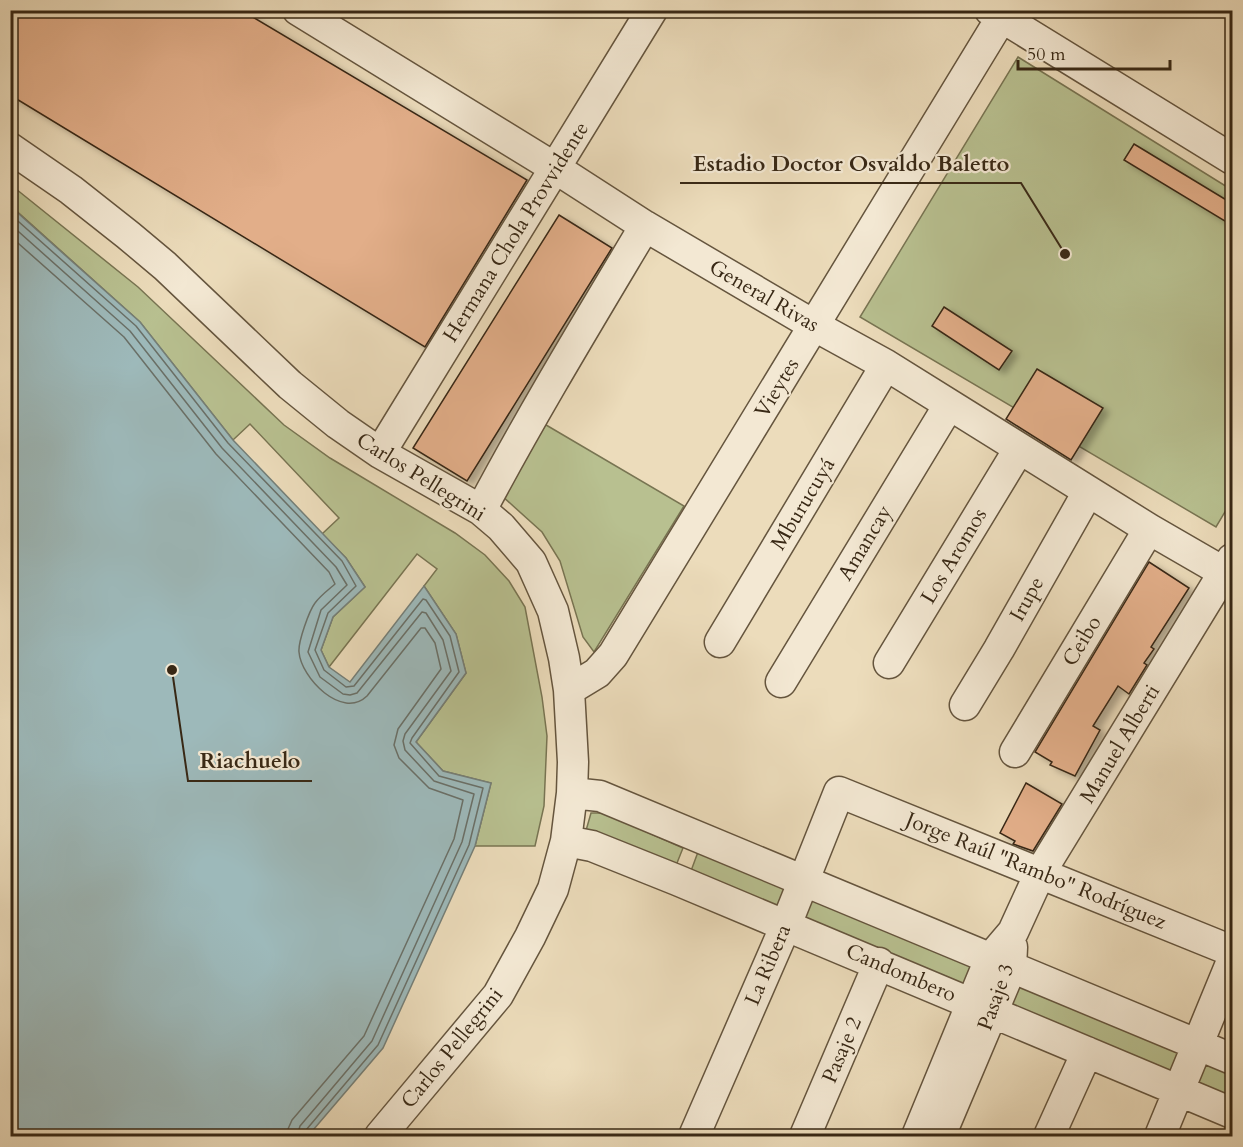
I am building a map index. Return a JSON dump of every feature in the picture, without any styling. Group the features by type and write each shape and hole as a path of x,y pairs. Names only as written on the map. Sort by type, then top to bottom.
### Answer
{"street":[{"name":"General Rivas","path":"298,10 645,226 886,365 1149,529 1230,570"},
{"name":"Hermana Chola Provvidente","path":"380,453 652,10"},
{"path":"999,13 1233,159"},
{"name":"Vieytes","path":"569,690 597,673 613,655 815,326 999,13"},
{"name":"Carlos Pellegrini","path":"10,148 71,190 165,266 290,385 338,424 380,453 481,510 501,527 531,562 544,589 557,628 569,690 572,793 566,841 553,889 538,922 498,995 380,1137"},
{"path":"481,510 517,441 645,226"},
{"name":"Mburucuyá","path":"720,642 886,365"},
{"name":"Amancay","path":"781,682 949,405"},
{"name":"Los Aromos","path":"889,663 1019,449"},
{"name":"Irupe","path":"965,705 1088,492"},
{"name":"Ceibo","path":"1015,752 1149,529"},
{"name":"Manuel Alberti","path":"1013,932 1040,873 1230,570"},
{"name":"Jorge Raúl \"Rambo\" Rodríguez","path":"839,792 1233,951"},
{"name":"La Ribera","path":"694,1137 786,925 839,792"},
{"path":"572,793 600,796 1233,1059"},
{"path":"677,880 695,835"},
{"name":"Candombero","path":"566,841 592,846 677,880 1233,1113"},
{"name":"Pasaje 3","path":"940,1137 982,1008 1013,932"},
{"path":"1160,1137 1233,961"},
{"name":"Pasaje 2","path":"805,1137 879,963"},
{"name":"Pasaje 3","path":"917,1137 982,1008"},
{"path":"1049,1137 1087,1052"}],"green space":[{"path":"1018,57 1232,190 1232,500 1216,527 860,317"},
{"path":"11,185 138,287 284,425 330,458 455,533 485,555 509,581 525,607 547,736 544,806 535,846 475,846 491,783 443,771 416,742 466,673 456,634 424,586 437,569 417,554 329,667 321,650 333,617 365,587 346,558 322,534 339,518 250,424 233,440 140,322 11,206"},
{"path":"541,422 684,506 594,652 583,637 560,561 542,532 501,495"},
{"path":"591,813 604,813 683,848 673,873 585,834"},
{"path":"698,852 792,888 782,914 688,879"},
{"path":"808,898 975,966 965,992 797,924"},
{"path":"1013,982 1181,1050 1170,1076 1003,1008"},
{"path":"1203,1062 1232,1074 1232,1104 1192,1088"}],"water":[{"path":"10,206 140,322 233,440 346,558 365,587 333,617 321,650 329,667 350,682 424,586 456,634 466,673 416,742 443,771 491,783 475,846 383,1048 308,1136 11,1136"}],"building":[{"path":"10,10 241,10 527,180 425,347 10,95"},
{"path":"1134,144 1233,204 1233,226 1124,160"},
{"path":"559,215 612,248 467,481 413,448"},
{"path":"944,307 1012,351 999,370 932,326"},
{"path":"1037,369 1103,408 1071,460 1006,419"},
{"path":"1149,562 1189,588 1151,647 1154,649 1144,663 1147,665 1129,694 1118,686 1093,726 1100,730 1075,776 1050,765 1052,762 1035,752"},
{"path":"1026,783 1062,804 1033,851 1013,844 1015,841 1000,833"}],"place":[{"name":"Estadio Doctor Osvaldo Baletto","path":"1065,254"},
{"name":"Riachuelo","path":"172,670"}]}
